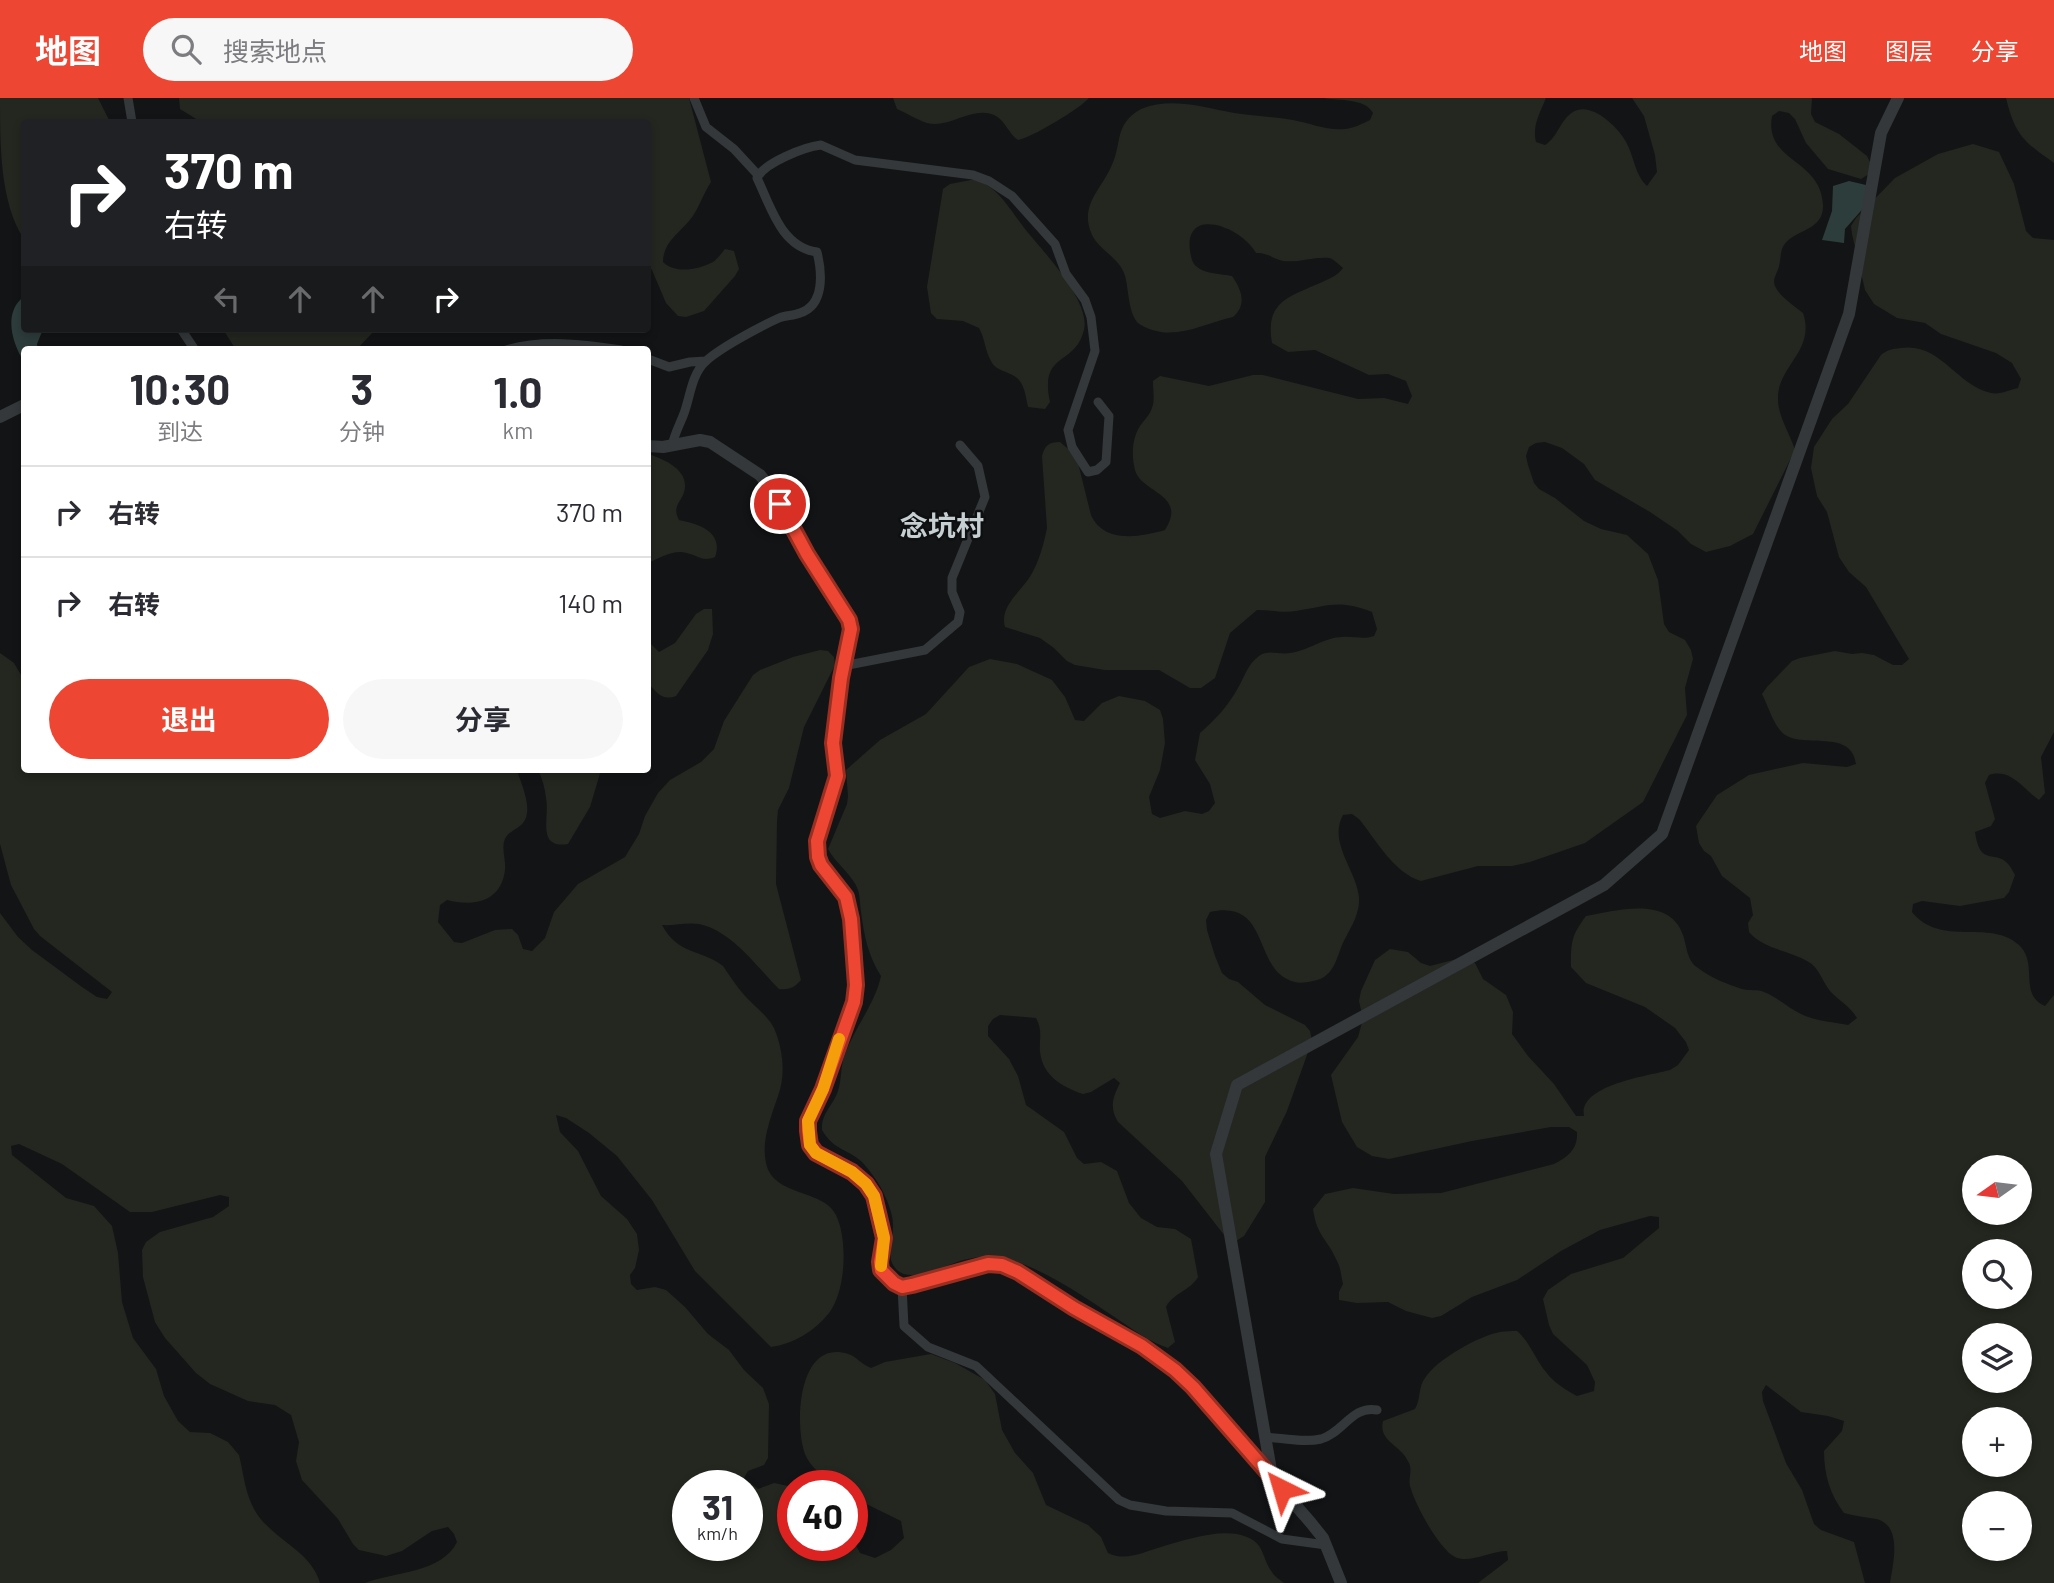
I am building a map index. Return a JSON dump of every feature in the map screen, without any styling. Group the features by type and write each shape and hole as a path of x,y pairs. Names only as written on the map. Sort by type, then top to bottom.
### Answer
{"street":[{"path":"128,98 132,119"},
{"path":"695,98 706,127 734,149 758,175"},
{"path":"1272,1476 1216,1154 1237,1085 1605,885 1662,834 1849,314 1881,133 1898,98"},
{"path":"651,360 668,367 706,361 763,326 788,314 800,313 810,306 819,291 821,268 817,252 805,251 783,234 757,178 760,171 796,152 821,145 855,160 973,175 989,181 1012,196 1055,244 1066,274 1084,300 1091,317 1096,351 1068,430 1072,447 1088,471 1097,470 1106,462 1109,416 1098,402"},
{"path":"522,346 577,346"},
{"path":"672,446 688,397 706,361"},
{"path":"0,417 21,406"},
{"path":"651,446 672,446 692,441 709,442 766,480 807,554 849,620 851,629 843,666 833,743 837,776 817,841 821,865 846,897 851,919 856,985 854,1002 823,1089 808,1121 808,1131 810,1145 816,1153 852,1172 866,1184 874,1196 884,1238 881,1270 887,1278 902,1287 988,1264 1002,1265 1159,1357 1193,1387 1272,1476 1326,1545 1341,1583"},
{"path":"843,666 925,650 958,622 960,612 952,592 952,578 985,497 978,466 960,445"},
{"path":"902,1287 904,1326 928,1347 976,1366 1119,1500 1130,1505 1166,1511 1232,1513 1282,1539 1326,1545"},
{"path":"1265,1437 1317,1440 1332,1435 1359,1411 1369,1408 1377,1410"}],"shaded area":[{"path":"0,98 98,98 108,119 21,119 21,234 10,208 1,154"},
{"path":"179,98 689,98 711,182 692,217 668,244 663,262 674,268 694,269 713,262 725,249 734,251 739,269 704,311 686,317 678,316 666,303 651,269 651,119 196,119 180,109"},
{"path":"893,98 1089,98 1055,122 1018,140 999,118 988,113 944,123 927,123 897,109"},
{"path":"1323,98 1546,98 1536,125 1536,142 1545,145 1549,142 1573,112 1588,110 1596,113 1622,136 1647,186 1657,172 1655,155 1644,116 1632,98 1812,98 1811,114 1815,122 1839,134 1867,156 1871,164 1869,174 1861,179 1828,169 1806,143 1795,119 1789,113 1779,111 1772,116 1772,131 1776,143 1813,178 1820,190 1823,205 1819,220 1784,245 1774,280 1782,295 1803,313 1806,326 1801,348 1779,387 1778,399 1782,419 1795,450 1753,534 1730,546 1706,552 1691,544 1678,531 1650,512 1595,480 1584,464 1562,448 1545,442 1529,447 1526,456 1528,465 1539,489 1584,521 1601,529 1627,535 1648,554 1658,580 1664,624 1669,632 1685,640 1691,650 1693,659 1685,688 1687,715 1643,802 1585,843 1530,862 1512,866 1478,866 1421,881 1402,871 1394,863 1359,819 1352,814 1343,815 1339,836 1357,887 1358,908 1335,964 1321,979 1303,983 1287,979 1269,960 1251,923 1242,915 1229,910 1210,912 1206,920 1207,930 1222,973 1238,982 1265,1005 1305,1025 1310,1031 1312,1041 1287,1111 1265,1157 1265,1202 1244,1236 1236,1241 1228,1240 1182,1181 1118,1122 1113,1102 1120,1083 1114,1078 1091,1092 1083,1094 1075,1091 1061,1084 1045,1068 1036,1018 1000,1015 988,1026 988,1036 1009,1059 1018,1076 1026,1105 1064,1132 1077,1158 1084,1164 1101,1162 1117,1171 1129,1203 1141,1218 1157,1227 1175,1229 1191,1239 1198,1277 1166,1307 1175,1342 1168,1348 1139,1334 1061,1283 1018,1263 996,1257 977,1257 912,1275 904,1274 893,1265 890,1254 893,1220 882,1190 858,1158 837,1146 822,1130 825,1114 838,1091 845,1054 881,976 867,945 858,890 828,849 847,804 846,770 880,740 926,714 969,667 990,659 1017,664 1052,680 1065,697 1075,720 1084,721 1102,703 1119,696 1145,701 1160,710 1165,743 1160,770 1149,797 1152,814 1160,818 1185,811 1202,814 1209,811 1215,803 1210,784 1195,760 1200,733 1226,707 1255,659 1266,653 1296,652 1336,638 1374,636 1377,629 1372,612 1361,608 1334,605 1291,612 1257,610 1230,633 1215,678 1201,688 1190,688 1159,670 1105,670 1075,665 1040,638 1005,627 1004,619 1008,606 1034,570 1044,540 1047,528 1042,456 1050,444 1060,442 1074,454 1091,515 1105,531 1134,536 1165,530 1171,518 1171,509 1161,495 1139,478 1133,458 1133,445 1139,427 1153,405 1153,381 1160,376 1209,386 1263,375 1358,399 1384,398 1408,404 1412,396 1406,381 1388,374 1369,375 1315,350 1288,352 1272,343 1272,318 1281,303 1338,273 1343,268 1333,260 1324,258 1283,261 1256,253 1239,235 1227,229 1216,225 1196,228 1191,237 1190,251 1194,263 1204,271 1232,276 1242,297 1240,308 1233,317 1187,330 1164,332 1153,330 1137,321 1131,310 1122,270 1096,241 1089,225 1089,207 1115,158 1122,128 1132,115 1141,109 1161,104 1182,104 1339,129 1364,123 1370,120 1373,113 1358,102"},
{"path":"2006,98 2054,98 2054,163 2022,136 2013,121"},
{"path":"1973,144 1999,152 2014,184 2026,231 2033,238 2054,240 2054,732 2041,757 2045,793 2039,800 2016,780 2004,774 1989,775 1985,783 1995,819 1991,826 1975,832 1982,852 2003,860 2015,875 2004,898 1960,906 1922,901 1913,904 1912,912 1924,923 1937,929 2007,937 2025,953 2032,994 2037,1001 2045,1006 2054,995 2054,1583 1890,1583 1894,1546 1890,1529 1876,1519 1844,1513 1829,1484 1824,1451 1842,1431 1844,1421 1801,1412 1766,1385 1762,1392 1763,1401 1786,1463 1802,1490 1814,1524 1821,1530 1854,1542 1865,1583 1478,1583 1508,1560 1507,1551 1461,1559 1442,1545 1418,1506 1410,1486 1409,1463 1387,1439 1382,1428 1383,1421 1415,1409 1423,1382 1448,1356 1470,1343 1502,1332 1517,1331 1549,1376 1564,1388 1577,1396 1594,1391 1595,1382 1587,1365 1553,1334 1543,1299 1548,1290 1571,1274 1623,1258 1659,1228 1659,1217 1650,1216 1600,1230 1561,1251 1517,1280 1472,1297 1441,1316 1432,1318 1406,1311 1388,1302 1357,1303 1339,1300 1343,1284 1339,1266 1320,1232 1313,1209 1325,1194 1353,1188 1394,1194 1441,1193 1554,1164 1571,1152 1576,1143 1577,1132 1569,1127 1551,1127 1389,1159 1372,1156 1357,1147 1342,1122 1331,1075 1358,1037 1363,1019 1359,1001 1361,991 1375,960 1390,949 1408,952 1421,963 1430,966 1457,959 1475,963 1483,979 1506,995 1513,1012 1512,1034 1554,1084 1576,1116 1584,1116 1585,1105 1603,1089 1670,1070 1678,1065 1689,1050 1675,1028 1645,1007 1586,983 1571,967 1573,940 1586,916 1626,909 1654,910 1666,914 1676,922 1683,935 1689,958 1708,975 1742,989 1764,992 1796,1012 1812,1018 1848,1025 1857,1018 1830,991 1811,964 1800,957 1768,946 1749,932 1748,923 1753,915 1750,898 1722,876 1711,856 1699,843 1696,826 1717,795 1749,775 1803,763 1847,767 1856,764 1853,753 1846,747 1828,741 1787,736 1775,723 1762,694 1792,661 1835,651 1874,655 1893,665 1902,665 1909,659 1866,587 1849,572 1839,557 1827,512 1817,496 1811,468 1814,447 1832,419 1848,404 1881,355 1895,349 1915,348 1927,351 1968,382 1991,393 2018,388 2021,379 2012,363 1996,353 1941,334 1925,323 1897,318 1874,304 1865,290 1851,226 1895,178 1938,154"},
{"path":"976,179 998,194 1064,276 1084,318 1080,342 1049,374 1050,402 1045,409 1028,407 1019,380 993,365 979,328 963,321 937,319 931,313 927,287 943,189 950,184"},
{"path":"1849,181 1866,185 1867,204 1845,229 1844,243 1822,240 1832,211 1833,186"},
{"path":"21,299 21,333 41,333 37,346 21,346 21,356 16,347 11,321 16,305"},
{"path":"225,333 372,333 360,346 234,346"},
{"path":"651,455 675,467 684,479 685,487 676,512 679,520 702,527 713,535 716,541 715,557 704,559 677,552 651,562"},
{"path":"704,609 712,609 713,634 708,650 676,696 663,697 651,686 651,644 659,652 675,643 696,614"},
{"path":"820,650 828,651 834,657 835,665 804,727 789,788 778,810 776,884 801,980 791,988 779,989 743,950 722,934 699,924 662,925 675,942 723,966 742,993 765,1015 774,1028 780,1045 783,1071 766,1138 766,1163 778,1182 821,1201 836,1215 844,1251 842,1279 829,1313 810,1331 795,1340 771,1347 695,1271 652,1200 617,1156 589,1133 566,1118 556,1115 560,1132 578,1151 601,1196 627,1219 637,1234 639,1250 635,1268 630,1275 631,1284 637,1290 655,1287 666,1290 708,1334 729,1350 744,1370 763,1388 769,1404 768,1458 764,1465 751,1470 672,1470 672,1561 763,1561 763,1487 774,1483 777,1484 777,1561 868,1561 868,1556 875,1558 891,1550 904,1538 901,1521 868,1505 868,1470 816,1470 807,1459 800,1423 804,1387 810,1371 819,1359 831,1352 851,1355 871,1368 885,1362 931,1354 955,1363 985,1380 995,1394 1002,1430 1015,1453 1033,1473 1046,1505 1088,1525 1101,1537 1108,1553 1128,1556 1204,1536 1237,1534 1257,1544 1273,1573 1284,1583 365,1583 416,1570 440,1560 457,1542 454,1534 448,1527 432,1531 402,1551 386,1556 359,1550 338,1519 302,1480 296,1461 299,1442 291,1415 275,1405 248,1401 210,1384 196,1373 165,1338 155,1322 143,1277 142,1250 146,1242 160,1232 213,1217 229,1206 229,1197 220,1195 152,1212 130,1212 62,1164 19,1144 11,1146 12,1155 66,1198 94,1206 112,1226 118,1253 122,1302 133,1338 156,1369 164,1396 178,1421 190,1432 210,1433 228,1442 239,1455 248,1495 260,1518 308,1561 320,1583 0,1583 0,913 32,950 82,987 97,997 107,999 112,992 40,936 11,885 0,844 0,653 14,663 21,675 21,773 518,773 526,797 526,818 505,839 505,870 498,889 485,900 476,902 447,900 440,905 438,922 454,942 462,943 495,930 512,929 518,935 523,949 532,951 545,938 554,912 578,884 625,857 658,793 670,780 701,762 714,749 724,721 753,675 793,657"},
{"path":"539,773 600,773 590,807 568,844 552,842 548,837 543,783"}],"slow traffic":[{"path":"839,1039 823,1089 808,1121 810,1145 816,1153 852,1172 866,1184 874,1196 883,1226 881,1266"}],"district":[{"name":"念坑村","path":"942,525"}],"route":[{"path":"780,504 807,554 843,608 851,629 841,678 833,743 837,776 817,841 821,865 846,897 855,951 856,985 848,1020 823,1089 808,1121 810,1145 816,1153 852,1172 866,1184 874,1196 883,1226 881,1270 887,1278 902,1287 988,1264 1002,1265 1018,1272 1093,1320 1142,1346 1175,1370 1282,1489"}]}
